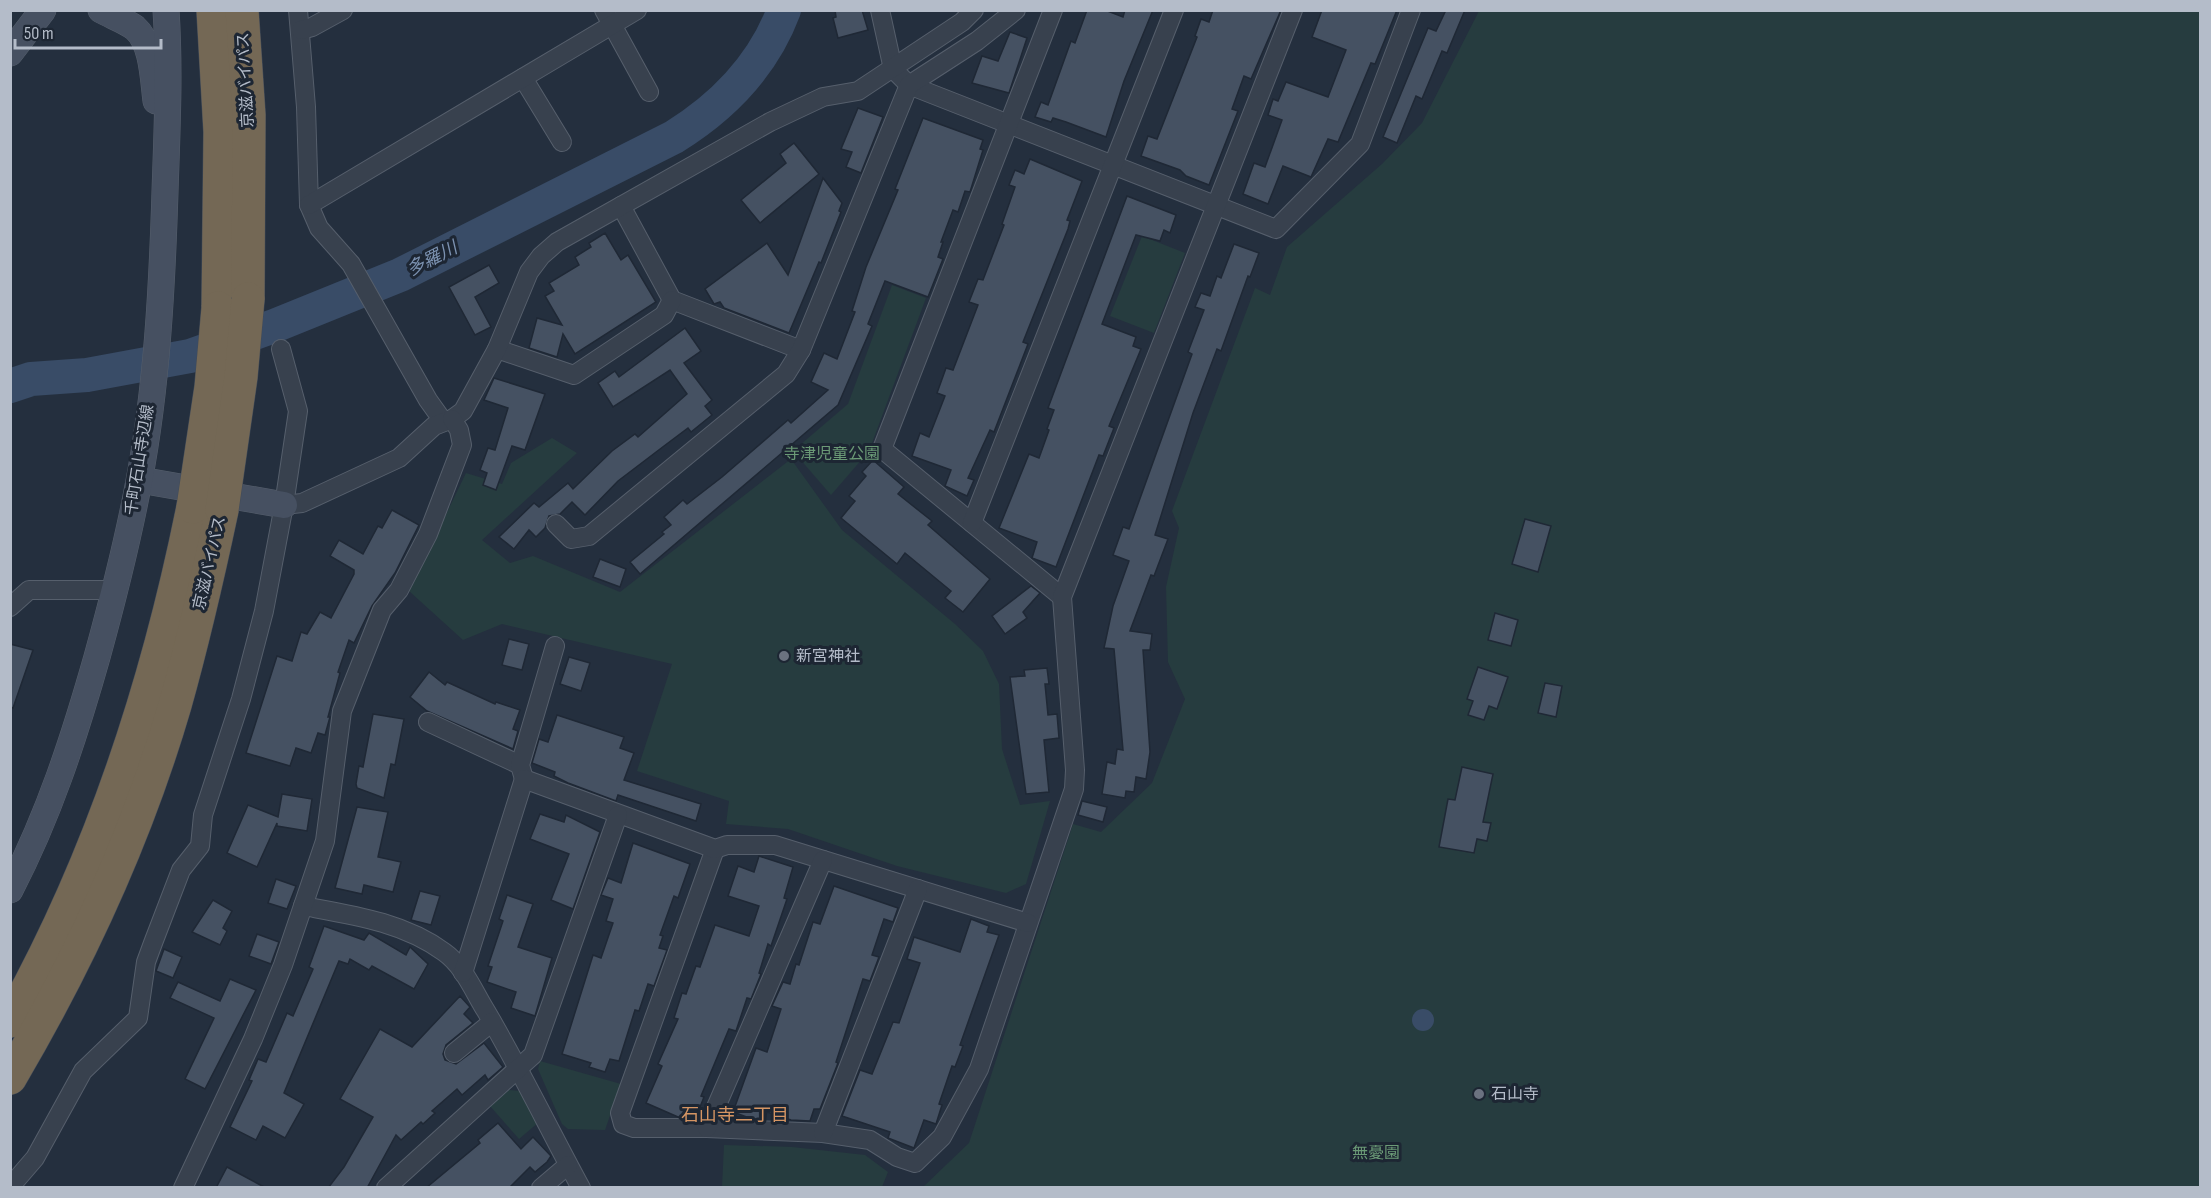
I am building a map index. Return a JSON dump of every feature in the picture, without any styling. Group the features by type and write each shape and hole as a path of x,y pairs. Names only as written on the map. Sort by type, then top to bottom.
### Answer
{"highway":[{"name":"京滋バイパス","path":"10,1078 40,1028 92,924 136,816 174,706 208,509 241,377 233,303 213,10"},
{"name":"京滋バイパス","path":"233,303 249,115 242,10"},
{"name":"京滋バイパス","path":"10,1021 75,890 132,746 169,618 208,509"}],"main road":[{"path":"10,53 43,10"},
{"path":"101,10 134,28 146,45 166,161"},
{"name":"千町石山寺辺線","path":"10,890 38,836 73,741 115,590 140,480 157,340 169,58 166,10"},
{"path":"140,480 284,506"}],"street":[{"path":"183,1188 253,1039 283,965 325,841 342,711 382,610 399,590 428,534 462,445 459,430 428,400 355,271 319,228 309,205 301,30 298,10"},
{"path":"301,30 312,27 343,10"},
{"path":"309,205 523,78 608,18 637,10"},
{"path":"879,10 893,69 909,84 1276,229 1359,144 1411,10"},
{"path":"284,506 302,503 399,458 434,426 463,411 497,350 519,292 541,256 557,242 770,122 823,98 858,91 893,69 974,10"},
{"path":"556,524 571,539 589,536 786,374 801,350 909,84 977,41 1016,10"},
{"path":"1053,10 882,449 1062,597"},
{"path":"972,523 1174,10"},
{"path":"715,849 620,1113 622,1124 634,1128 707,1128 823,1133 870,1140 897,1157 915,1163 942,1137 979,1069 1074,789 1075,770 1062,597 1293,10"},
{"path":"608,18 649,92"},
{"path":"523,78 561,142"},
{"path":"621,206 672,300 801,350"},
{"path":"497,350 574,375 664,315 672,300"},
{"path":"10,1187 35,1158 84,1071 138,1018 147,962 153,943 181,870 200,846 203,815 241,699 264,611 284,506 298,411 281,349"},
{"path":"10,607 29,590 115,590"},
{"path":"463,973 522,772 555,646"},
{"path":"428,722 522,772 618,814 715,849 727,845 775,845 1028,923"},
{"path":"386,1188 532,1055 618,814"},
{"path":"707,1128 823,860"},
{"path":"823,1133 918,889"},
{"path":"303,906 369,918 402,929 445,953 463,973 492,1022 581,1188"},
{"path":"454,1053 492,1022"},
{"path":"541,1188 568,1165"}],"green space":[{"name":"無憂園","path":"1479,11 2200,11 2200,1187 922,1188 969,1143 1073,824 1101,832 1152,783 1185,699 1168,662 1166,587 1179,528 1172,511 1255,288 1270,295 1287,247 1382,164 1422,123"},
{"path":"1142,236 1185,253 1154,333 1110,316"},
{"name":"寺津児童公園","path":"892,285 926,298 869,451 831,495 793,451 848,404"},
{"path":"552,438 577,453 482,540 510,563 533,556 620,592 791,459 842,530 955,624 983,651 999,684 1002,749 1020,805 1050,801 1026,884 1006,893 897,866 788,829 726,824 729,801 637,771 672,664 502,624 463,640 409,591 466,473 502,484 511,463"},
{"path":"540,1061 621,1084 605,1130 568,1129 562,1124 538,1069"},
{"path":"509,1090 520,1091 539,1122 519,1139 490,1106"},
{"path":"724,1145 792,1147 865,1155 888,1172 882,1187 722,1187"}],"water":[{"path":"1423,1009 1431,1012 1434,1020 1431,1028 1423,1031 1415,1028 1412,1020 1415,1012"}],"building":[{"path":"835,10 862,10 868,30 838,38 833,18 836,17"},
{"path":"1087,10 1105,10 1123,17 1125,10 1153,10 1124,81 1106,137 1053,118 1051,122 1035,117 1041,102 1048,105 1071,41 1075,43"},
{"path":"1213,10 1281,10 1251,79 1244,76 1232,109 1238,111 1209,185 1186,176 1180,170 1141,156 1148,136 1157,139 1197,37 1195,36 1201,19 1209,22"},
{"path":"1322,10 1397,10 1375,64 1371,63 1338,142 1328,139 1311,177 1283,166 1268,204 1243,194 1254,163 1265,167 1282,120 1268,115 1273,99 1278,101 1286,82 1328,97 1346,50 1312,37"},
{"path":"1446,10 1465,10 1447,53 1442,51 1422,99 1416,96 1397,143 1383,137 1428,28 1436,31"},
{"path":"1010,32 1027,38 1009,93 972,83 982,56 998,61"},
{"path":"858,108 883,117 861,173 846,167 852,152 841,149"},
{"path":"923,118 983,140 980,149 983,150 970,192 965,191 958,212 953,210 941,242 943,242 938,257 943,259 928,297 885,281 868,324 872,326 838,405 640,574 630,562 664,534 662,532 671,525 664,517 683,500 687,504 722,477 788,420 791,423 828,390 811,382 824,353 837,359 855,312 852,311 866,267 898,190 895,189"},
{"path":"794,143 819,174 760,223 741,200 786,163 780,154"},
{"path":"1030,159 1082,181 1067,220 1070,221 1068,229 1023,342 1028,344 994,432 990,430 968,478 974,480 967,496 945,486 951,470 912,456 920,433 929,437 945,396 937,393 946,368 953,370 978,305 969,302 978,279 983,280 1004,225 1002,224 1015,187 1009,185 1015,170 1024,174"},
{"path":"823,178 842,203 839,211 841,212 789,333 724,308 720,302 714,304 705,289 767,243 788,275"},
{"path":"1127,196 1176,215 1170,233 1164,230 1160,241 1136,235 1102,324 1136,337 1133,346 1141,349 1109,426 1114,428 1103,456 1099,455 1056,567 1032,558 1037,542 999,528 1029,454 1039,458 1054,410 1048,408"},
{"path":"605,233 621,260 628,255 656,302 575,354 563,334 557,357 529,348 537,318 562,325 545,296 554,291 549,283 579,265 575,257 591,247 589,243"},
{"path":"1234,244 1259,253 1250,277 1248,276 1221,351 1217,349 1193,413 1155,535 1168,539 1154,576 1151,575 1130,631 1152,634 1150,650 1143,650 1150,752 1146,779 1136,777 1134,792 1126,791 1125,798 1102,794 1107,762 1115,764 1117,749 1123,750 1114,649 1104,648 1113,606 1129,561 1113,555 1123,527 1129,529 1192,354 1188,352 1204,310 1195,307 1201,293 1210,296 1217,276 1221,278"},
{"path":"489,265 499,283 475,297 491,327 475,335 449,287"},
{"path":"685,328 701,351 684,363 712,400 705,406 712,415 691,432 688,428 618,481 585,515 572,502 560,514 549,516 545,528 536,537 529,530 514,549 499,537 534,503 539,507 568,483 573,489 612,451 635,434 638,437 687,394 670,370 613,407 598,383 615,371 619,377"},
{"path":"494,378 545,394 525,450 512,446 496,490 483,485 487,473 480,470 488,448 495,450 508,408 484,400"},
{"path":"873,460 904,487 898,494 932,521 928,525 990,579 963,612 945,598 951,591 905,553 897,564 841,518 855,501 849,496 866,476 862,472"},
{"path":"392,510 419,525 395,573 372,606 354,643 349,640 338,672 340,673 325,735 318,733 311,753 296,748 290,766 246,753 277,656 292,661 301,632 307,634 320,612 331,618 354,574 354,570 330,556 339,540 363,554 378,526 382,528"},
{"path":"1525,519 1551,526 1538,572 1512,564"},
{"path":"600,559 626,569 620,587 593,577"},
{"path":"1031,586 1040,593 1023,612 1027,618 1005,634 992,616"},
{"path":"1495,613 1518,620 1511,646 1488,640"},
{"path":"509,639 529,644 522,670 502,665"},
{"path":"10,644 33,650 13,708 10,707"},
{"path":"569,657 590,663 581,691 560,684"},
{"path":"1478,667 1508,677 1497,709 1489,706 1484,720 1468,715 1473,701 1467,699"},
{"path":"1047,668 1049,684 1045,684 1048,715 1057,714 1059,738 1044,740 1049,792 1026,794 1010,677 1025,676 1024,670"},
{"path":"429,672 445,685 447,682 495,704 496,702 520,710 513,729 518,731 513,749 427,711 410,697"},
{"path":"1545,683 1562,686 1556,717 1538,713"},
{"path":"373,714 404,719 395,765 391,764 384,798 357,788 356,784 359,766 363,767"},
{"path":"557,715 624,737 620,748 634,753 624,780 701,804 696,821 618,795 616,801 568,783 554,776 555,772 532,763 539,739 548,742"},
{"path":"1462,767 1493,774 1483,822 1491,823 1487,841 1477,839 1474,853 1439,847 1448,799 1455,800"},
{"path":"282,794 312,799 307,831 277,826 277,823 257,867 227,853 248,805 278,817"},
{"path":"1082,801 1107,807 1103,822 1078,815"},
{"path":"357,807 388,812 378,857 401,862 393,892 364,885 362,894 335,888"},
{"path":"540,814 564,822 566,815 600,832 573,909 551,900 569,854 530,839"},
{"path":"633,843 690,864 678,898 674,896 660,935 663,936 659,948 667,950 654,986 648,984 639,1011 635,1010 619,1061 610,1059 605,1072 589,1067 591,1063 562,1054 593,955 601,958 613,923 606,921 613,899 601,895 608,878 621,883"},
{"path":"759,856 793,867 784,898 787,899 771,946 768,944 759,973 761,974 751,999 747,998 736,1031 729,1029 701,1096 704,1097 698,1112 693,1109 689,1117 678,1117 646,1103 662,1066 658,1064 678,1019 674,1018 682,993 686,994 696,966 700,967 715,925 749,936 759,906 728,896 738,866 754,872"},
{"path":"276,879 296,886 287,909 268,903"},
{"path":"834,886 898,908 893,922 884,919 872,955 879,957 870,981 863,979 836,1062 838,1063 820,1109 814,1109 810,1121 791,1120 767,1112 765,1119 752,1119 733,1112 756,1048 767,1052 781,1009 772,1006 783,982 790,984 796,964 799,965 813,922 820,924"},
{"path":"420,891 440,896 431,925 411,920"},
{"path":"507,895 533,904 518,947 552,958 535,1016 511,1008 516,992 487,982 492,967 488,966 503,921 499,919"},
{"path":"213,900 232,911 223,928 227,931 220,945 192,932"},
{"path":"971,919 989,926 987,932 999,935 960,1045 963,1046 955,1067 952,1066 939,1104 942,1105 936,1124 924,1120 914,1148 888,1138 890,1132 842,1116 860,1070 872,1074 893,1022 899,1023 920,963 907,959 914,937 960,952"},
{"path":"324,926 364,940 369,933 406,955 410,947 428,964 414,989 372,966 369,970 350,959 348,964 339,961 284,1093 304,1104 285,1138 263,1126 256,1140 230,1127 252,1081 249,1080 258,1059 266,1062 287,1013 293,1016 313,969 309,967"},
{"path":"257,934 279,942 271,964 249,956"},
{"path":"164,949 182,957 173,978 156,971"},
{"path":"230,979 256,990 205,1089 185,1079 214,1018 170,998 178,982 220,1001"},
{"path":"460,996 470,1007 464,1014 473,1023 446,1045 443,1054 445,1060 456,1064 484,1043 503,1067 488,1080 485,1075 462,1095 457,1089 432,1111 435,1113 423,1124 421,1122 401,1140 396,1135 367,1188 328,1188 344,1167 373,1117 340,1099 380,1029 412,1047"},
{"path":"498,1123 521,1149 533,1137 551,1156 547,1162 535,1172 530,1167 509,1188 426,1188 480,1143 478,1140"},
{"path":"227,1167 266,1188 216,1188"}],"waterway":[{"name":"多羅川","path":"10,386 31,379 87,375 190,356 274,326 400,275 674,137 692,125 725,98 753,67 765,49 784,10"}],"place":[{"name":"新宮神社","path":"784,656"},
{"name":"石山寺","path":"1479,1094"}],"district":[{"name":"石山寺二丁目","path":"735,1115"}]}
